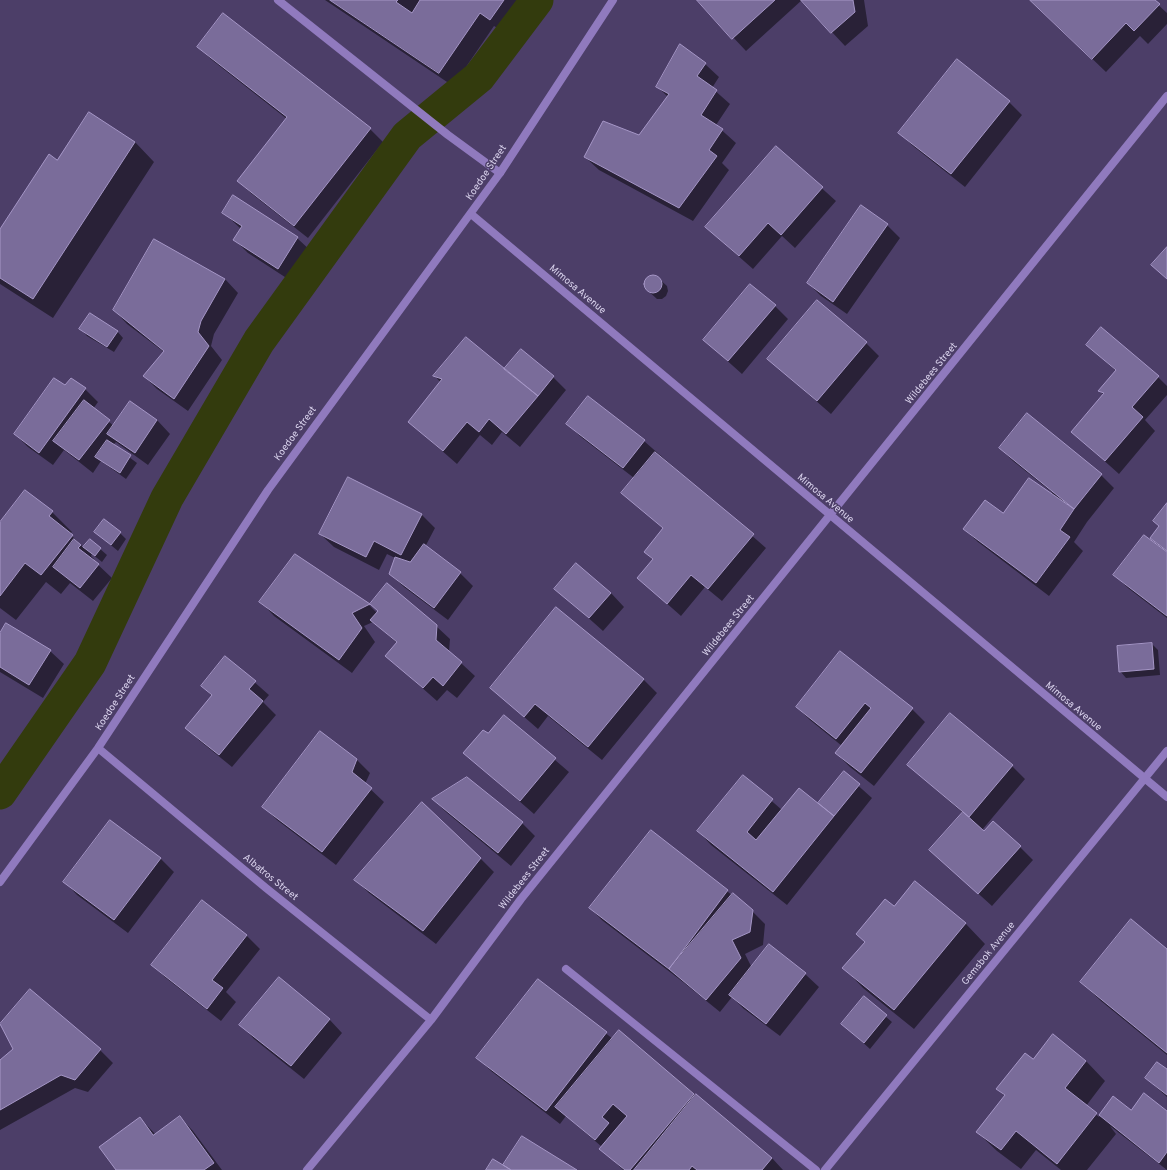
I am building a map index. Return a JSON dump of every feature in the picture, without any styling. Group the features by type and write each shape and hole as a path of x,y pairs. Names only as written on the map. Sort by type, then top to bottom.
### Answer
{"street":[{"path":"278,0 448,135 500,173"},
{"name":"Koedoe Street","path":"0,882 98,748 268,490 500,173 613,0"},
{"name":"Wildebees Street","path":"307,1170 431,1020 521,899 1167,96"},
{"name":"Mimosa Avenue","path":"471,214 1167,797"},
{"name":"Albatros Street","path":"98,748 266,888 431,1020"},
{"name":"Gemsbok Avenue","path":"826,1170 1145,780 1167,751"},
{"path":"566,969 816,1170"}],"building":[{"path":"330,0 398,0 396,2 412,13 420,0 504,0 490,20 480,13 439,73"},
{"path":"697,0 775,0 732,39"},
{"path":"801,0 853,0 855,12 831,33"},
{"path":"1030,0 1155,0 1160,4 1134,31 1126,23 1092,59"},
{"path":"223,13 371,128 294,226 237,181 287,117 197,47"},
{"path":"680,44 706,63 697,76 717,90 701,115 723,129 709,150 717,156 679,208 584,157 603,121 639,135 669,94 656,87"},
{"path":"957,59 1010,101 951,174 898,133"},
{"path":"89,112 135,142 33,299 0,278 0,229 49,154 57,160"},
{"path":"776,146 823,187 781,235 768,223 739,256 705,227"},
{"path":"233,195 298,237 278,269 233,240 242,226 222,213"},
{"path":"861,205 888,224 833,302 807,283"},
{"path":"154,239 225,279 201,321 198,332 209,346 174,399 143,376 164,351 113,310"},
{"path":"1167,247 1167,279 1151,265"},
{"path":"649,275 657,275 662,280 660,291 657,293 649,293 644,288 644,280"},
{"path":"750,284 776,305 728,361 703,340"},
{"path":"817,300 867,342 817,401 767,359"},
{"path":"90,313 118,331 107,347 79,329"},
{"path":"1101,327 1159,376 1132,407 1143,417 1105,461 1071,432 1104,393 1098,391 1116,370 1086,345"},
{"path":"466,337 538,396 506,434 489,419 479,432 467,422 443,451 408,422 442,379 433,376"},
{"path":"521,349 554,376 538,396 504,369"},
{"path":"54,378 65,385 71,378 86,388 39,453 14,434"},
{"path":"588,396 645,440 623,468 566,424"},
{"path":"84,400 110,420 79,460 53,441"},
{"path":"130,401 157,420 135,453 107,434"},
{"path":"1027,413 1102,474 1074,509 999,448"},
{"path":"107,440 131,455 120,473 95,457"},
{"path":"655,452 754,534 708,589 691,575 667,604 637,578 653,559 644,552 663,528 621,493"},
{"path":"348,477 422,514 401,555 374,541 366,557 319,534"},
{"path":"1029,478 1074,509 1060,530 1070,537 1036,583 963,529 985,500 1003,513"},
{"path":"25,490 53,511 49,516 73,535 41,575 25,563 0,596 0,522"},
{"path":"1167,503 1167,551 1150,538 1159,526 1153,521"},
{"path":"104,519 121,532 111,545 94,532"},
{"path":"1144,535 1167,552 1167,616 1113,575"},
{"path":"74,539 81,545 78,548 99,564 80,588 53,567"},
{"path":"90,539 101,548 95,556 83,547"},
{"path":"424,544 461,572 434,608 389,574 395,557 410,562"},
{"path":"295,554 370,604 352,613 362,628 339,660 259,602"},
{"path":"576,563 611,593 589,618 554,589"},
{"path":"387,583 437,625 436,640 462,662 443,686 433,677 423,688 385,656 397,642 370,620 378,611 370,604"},
{"path":"556,607 644,679 588,747 535,704 524,717 490,688"},
{"path":"6,623 51,650 29,685 0,667 0,633"},
{"path":"1152,643 1154,669 1119,672 1117,646"},
{"path":"840,651 913,708 861,773 835,753 871,708 865,703 836,739 796,707"},
{"path":"225,656 256,681 249,689 263,701 219,755 185,728 212,695 201,686"},
{"path":"950,713 1013,765 969,817 907,765"},
{"path":"504,715 556,758 520,801 463,753 483,730 488,733"},
{"path":"320,731 357,759 352,772 372,788 322,852 262,807"},
{"path":"844,771 860,784 834,816 818,803"},
{"path":"743,775 773,799 747,832 756,840 799,788 834,816 773,892 697,831"},
{"path":"467,777 523,822 498,853 432,799"},
{"path":"422,802 481,858 423,931 354,880"},
{"path":"963,812 984,831 993,821 1021,846 978,894 929,850"},
{"path":"110,820 161,858 114,920 63,882"},
{"path":"651,830 728,890 669,969 589,908"},
{"path":"915,881 966,923 894,1010 842,968 865,942 856,934 885,899 894,906"},
{"path":"733,893 753,910 750,932 732,940 741,958 706,1000 669,969"},
{"path":"202,900 247,935 212,980 223,988 207,1009 151,965"},
{"path":"1131,919 1167,949 1167,1053 1080,982"},
{"path":"769,944 806,973 766,1024 729,995"},
{"path":"279,977 330,1019 291,1066 239,1025"},
{"path":"538,979 607,1032 546,1111 476,1058"},
{"path":"30,989 101,1049 75,1080 61,1075 0,1110 0,1060 13,1049 0,1024"},
{"path":"864,996 887,1015 864,1043 841,1024"},
{"path":"619,1030 694,1094 630,1170 625,1170 599,1149 627,1116 613,1104 602,1117 609,1123 595,1140 555,1107"},
{"path":"1053,1034 1086,1061 1065,1088 1097,1113 1057,1164 1016,1131 1001,1150 976,1132 1005,1095 996,1089 1025,1053 1033,1059"},
{"path":"1157,1062 1167,1069 1167,1095 1145,1078"},
{"path":"1144,1093 1167,1111 1167,1152 1159,1163 1099,1115 1113,1096 1131,1110"},
{"path":"696,1094 772,1158 762,1170 697,1170 692,1166 689,1170 634,1170"},
{"path":"180,1116 214,1163 204,1170 116,1170 99,1147 140,1117 153,1135"},
{"path":"522,1136 577,1170 511,1170 503,1165"},
{"path":"493,1159 503,1165 511,1170 486,1170"}],"waterway":[{"path":"0,793 90,663 167,498 259,341 407,136 479,77 537,0"}]}
